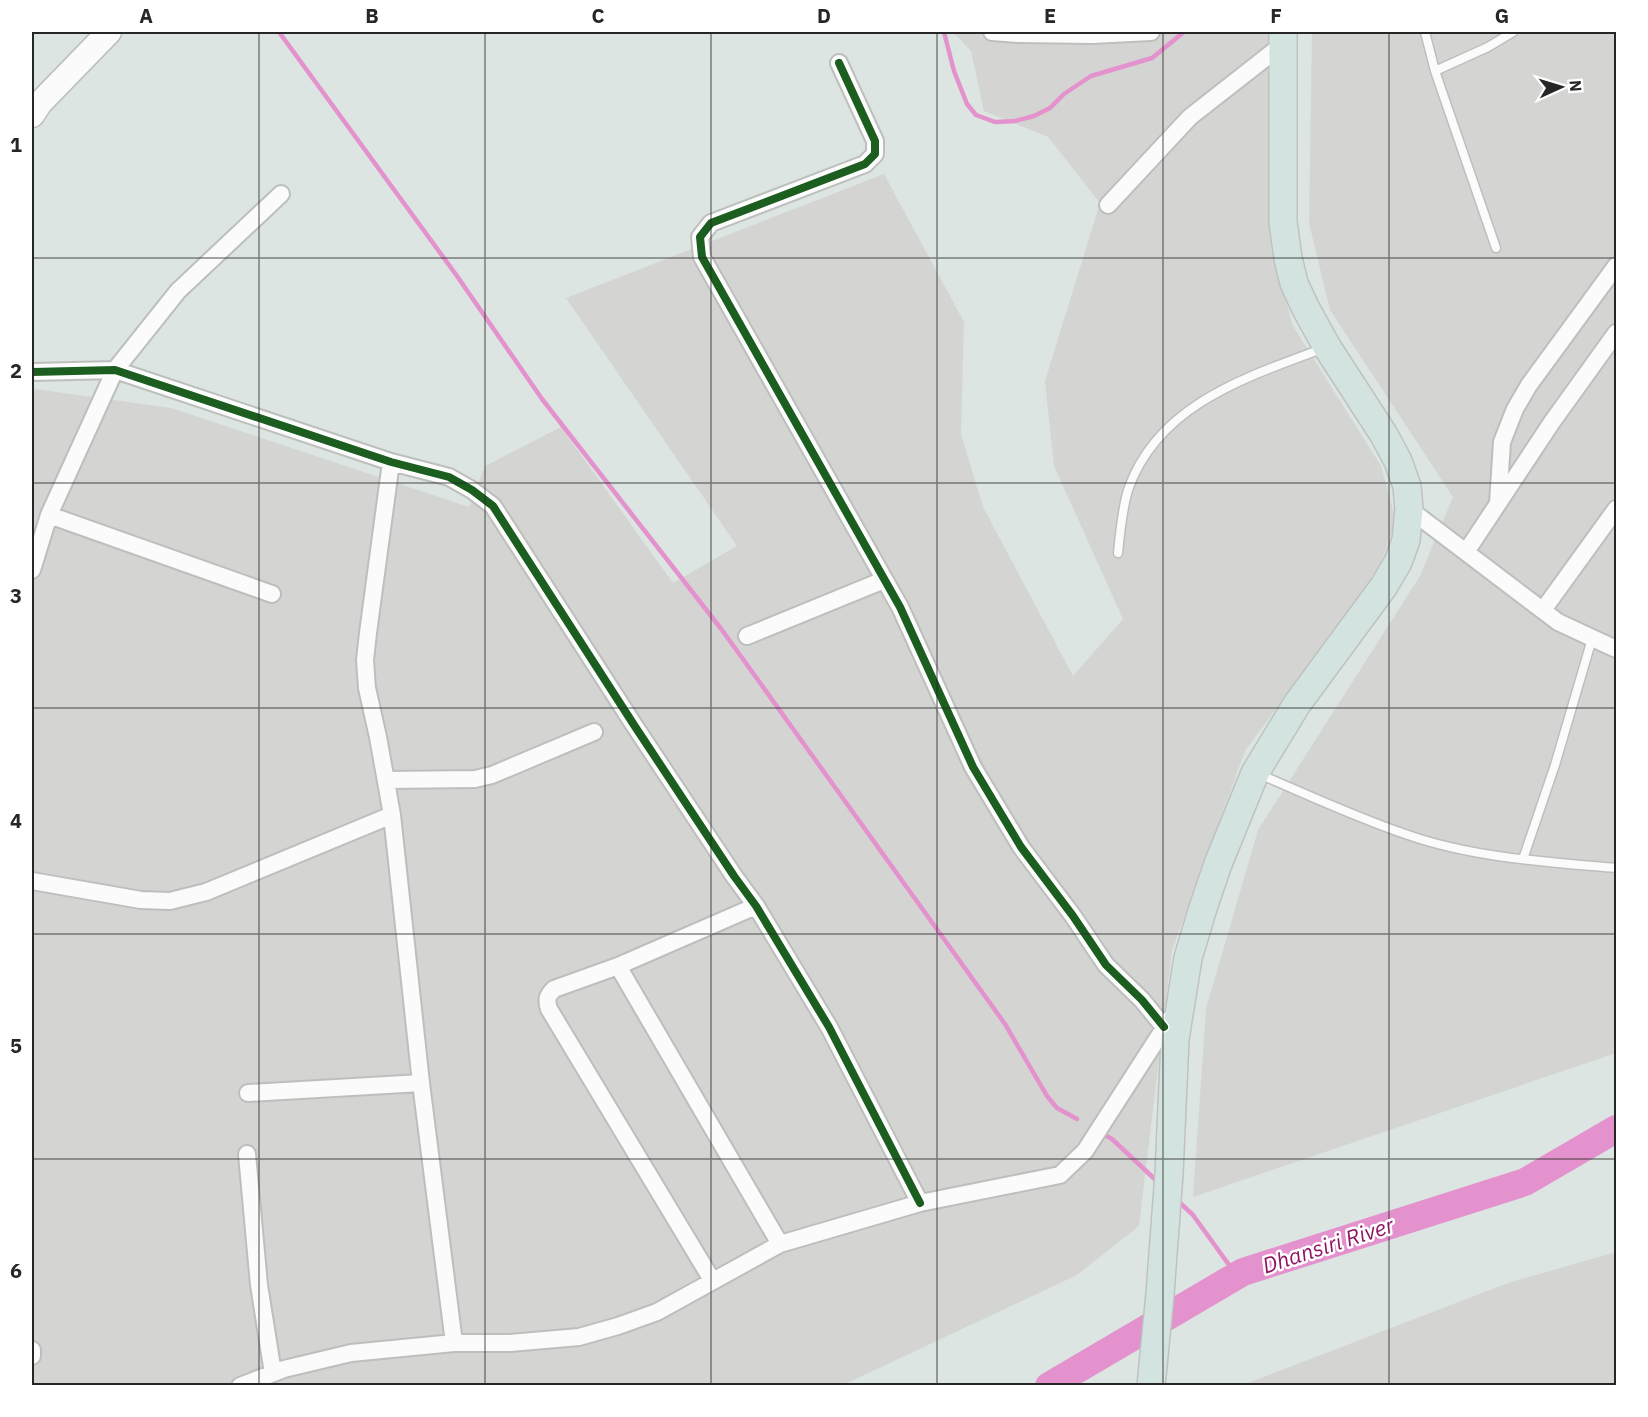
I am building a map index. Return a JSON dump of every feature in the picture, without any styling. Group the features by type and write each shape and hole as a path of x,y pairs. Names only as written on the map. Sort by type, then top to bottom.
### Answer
{"main road":[{"path":"32,115 40,103 109,32"},
{"path":"1150,1386 1169,1174 1173,1071 1172,1016 1203,908 1218,864 1256,772 1297,704 1384,586 1398,562 1406,540 1409,509 1407,486 1398,461 1384,435 1327,347 1305,307 1294,283 1288,258 1283,222 1282,170 1287,36"}],"street":[{"path":"992,32 1018,34 1151,32"},
{"path":"1108,205 1190,117 1287,36"},
{"path":"240,1386 273,1373 351,1353 454,1343 510,1343 579,1337 657,1312 780,1244 920,1203 1060,1175 1072,1166 1085,1151 1172,1016 1142,1000 1107,965 1021,847 973,767 900,607 702,257 700,237 711,223 865,164 875,154 875,141 840,63"},
{"path":"32,570 49,515 115,370 178,291 281,195"},
{"path":"1498,503 1502,442 1515,409 1529,385 1617,266"},
{"path":"1466,552 1552,422 1617,333"},
{"path":"32,372 115,370 391,462 449,477 472,490 493,506 633,725 756,906 828,1027 920,1203"},
{"path":"391,462 365,660 367,688 392,815 421,1083 454,1343"},
{"path":"1409,509 1558,622 1617,649"},
{"path":"1543,610 1617,509"},
{"path":"49,515 272,594"},
{"path":"747,636 884,580"},
{"path":"386,780 475,779 492,775 594,732"},
{"path":"32,881 141,900 170,901 206,892 392,815"},
{"path":"712,1280 546,1001 554,989 618,966 756,906"},
{"path":"618,966 780,1244"},
{"path":"248,1093 421,1083"},
{"path":"247,1154 259,1285 273,1373"},
{"path":"32,1350 32,1356"}],"lane":[{"path":"1425,32 1435,71 1496,248"},
{"path":"1435,71 1488,47 1513,32"},
{"path":"1118,553 1128,490 1147,452 1170,424 1201,402 1246,377 1327,347"},
{"path":"1523,859 1555,765 1592,639"},
{"path":"1256,772 1409,836 1481,853 1617,868"}],"shaded area":[{"path":"953,32 1271,32 1271,249 1293,326 1381,466 1396,521 1377,573 1245,751 1172,951 1139,1226 1077,1275 843,1385 32,1385 32,398 35,389 171,408 469,507 485,466 561,427 673,583 737,546 566,298 884,174 964,322 961,434 983,507 1073,676 1123,619 1054,466 1045,381 1100,203 1048,137 984,111 971,51"},
{"path":"1312,32 1616,32 1616,1053 1193,1197 1206,1009 1258,830 1420,576 1453,497 1330,310 1309,223"},
{"path":"1616,1252 1616,1385 1243,1385 1508,1283"}],"waterway":[{"path":"279,32 457,276 542,399 722,630 1005,1024 1047,1096 1057,1108 1077,1119"},
{"path":"944,32 954,71 967,104 976,115 995,122 1015,121 1034,116 1050,108 1064,94 1091,76 1152,58 1184,32"},
{"name":"Dhansiri River","path":"1049,1386 1243,1272 1525,1182 1616,1129"},
{"path":"1103,1134 1112,1139 1160,1184"},
{"path":"1177,1200 1193,1215 1237,1276"}],"cycle path":[{"path":"839,63 875,141 875,154 865,164 711,223 700,237 702,257 900,607 973,767 1021,847 1073,916 1106,965 1142,1000 1164,1027"},
{"path":"32,372 115,370 391,462 449,477 472,490 493,506 634,725 756,906 829,1027 920,1203"}]}
